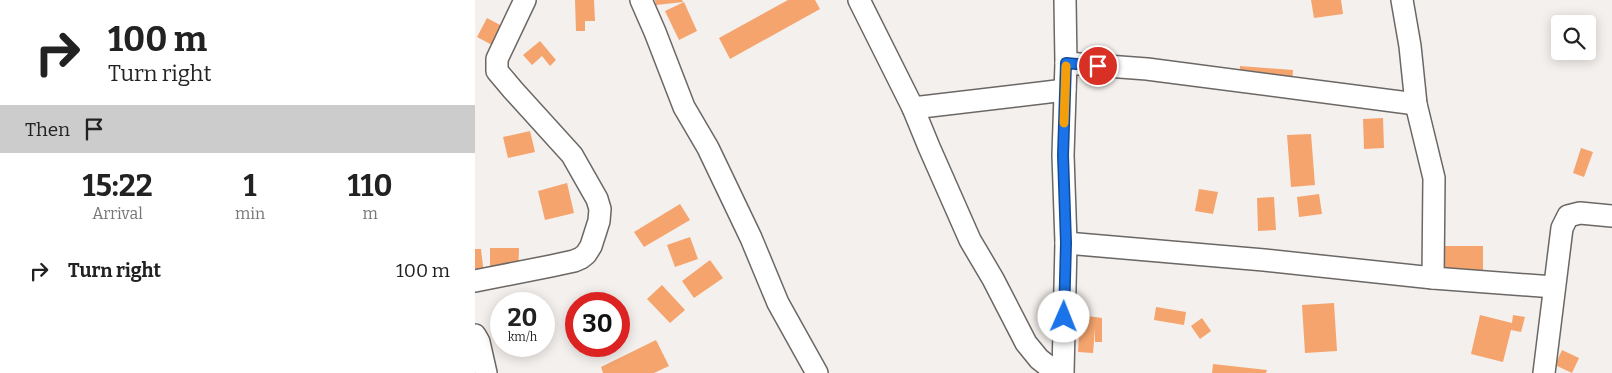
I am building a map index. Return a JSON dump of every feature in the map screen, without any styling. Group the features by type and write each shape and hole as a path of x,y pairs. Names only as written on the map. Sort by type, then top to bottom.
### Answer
{"street":[{"path":"475,281 574,261 586,254 595,238 599,221 600,209 597,199 572,155 497,71 497,59 525,0"},
{"path":"641,0 684,107 707,148 751,238 778,303 817,373"},
{"path":"859,0 913,108 970,240 993,279 1026,343 1039,359 1057,373"},
{"path":"1063,373 1066,243 1063,155 1066,63 1065,0"},
{"path":"1402,0 1410,46 1416,104 1434,178 1433,278"},
{"path":"1066,63 1147,69 1416,104"},
{"path":"913,108 1065,90"},
{"path":"1544,373 1562,228 1568,216 1580,213 1612,216"},
{"path":"1066,243 1264,260 1433,278 1554,287"},
{"path":"475,335 479,342 486,373"}],"building":[{"path":"575,0 594,0 595,21 585,21 585,31 576,31"},
{"path":"655,0 682,0 683,2 656,5"},
{"path":"788,0 815,0 820,9 730,59 719,38"},
{"path":"1311,0 1341,0 1343,14 1314,18"},
{"path":"684,2 697,31 679,40 665,11"},
{"path":"487,18 502,26 492,45 477,37"},
{"path":"540,41 556,60 550,66 542,56 532,65 523,55"},
{"path":"1240,66 1293,70 1292,87 1239,84"},
{"path":"1383,118 1384,148 1364,149 1363,119"},
{"path":"530,131 535,152 508,158 503,137"},
{"path":"1311,134 1315,185 1291,187 1287,135"},
{"path":"1581,148 1593,152 1584,177 1573,173"},
{"path":"567,183 574,213 545,220 538,191"},
{"path":"1199,189 1218,192 1213,214 1195,211"},
{"path":"1319,194 1322,214 1299,217 1297,197"},
{"path":"1274,197 1276,230 1258,231 1257,198"},
{"path":"680,204 690,220 644,247 634,232"},
{"path":"690,237 698,259 675,267 667,245"},
{"path":"1443,246 1483,246 1483,273 1443,274"},
{"path":"490,248 519,248 518,276 490,275"},
{"path":"475,249 481,249 485,283 475,284"},
{"path":"710,260 723,278 694,298 682,281"},
{"path":"662,285 685,310 670,323 647,299"},
{"path":"1334,303 1337,351 1305,353 1302,305"},
{"path":"1156,307 1186,312 1184,325 1154,320"},
{"path":"1080,315 1102,318 1102,342 1095,342 1095,328 1093,353 1078,352"},
{"path":"1480,315 1512,323 1513,315 1525,317 1521,332 1511,330 1503,362 1471,354"},
{"path":"1202,318 1211,331 1200,339 1191,326"},
{"path":"656,340 669,366 654,373 603,373 601,367 621,357 630,357 630,353"},
{"path":"1562,350 1579,358 1572,373 1555,365"},
{"path":"1213,364 1267,370 1266,373 1212,373"}],"slow traffic":[{"path":"1064,123 1066,66"}],"route":[{"path":"1064,317 1066,243 1063,200 1063,155 1066,63 1098,66"}]}
